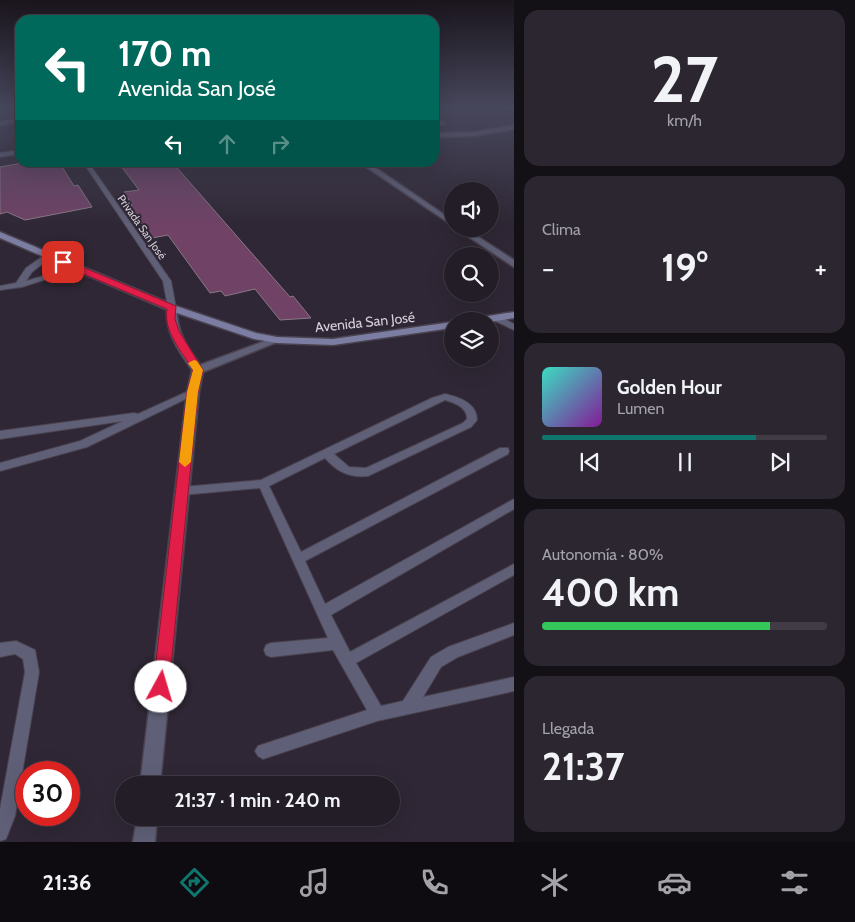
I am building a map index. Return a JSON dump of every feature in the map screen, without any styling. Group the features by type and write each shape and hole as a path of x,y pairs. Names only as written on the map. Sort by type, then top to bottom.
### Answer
{"main road":[{"name":"Avenida San José","path":"2,238 172,308 238,332 277,340 333,342 444,326"},
{"path":"499,318 514,315"}],"street":[{"path":"369,167 444,218"},
{"path":"473,237 514,264"},
{"path":"151,776 193,392 198,370 174,331 170,319 172,308"},
{"path":"198,370 277,340"},
{"path":"144,842 145,826"}],"lane":[{"path":"0,147 2,155 15,153"},
{"name":"Privada San José","path":"88,167 167,281 172,308"},
{"path":"19,285 29,270 49,256"},
{"path":"0,288 19,285 77,268"},
{"path":"499,320 514,328"},
{"path":"0,467 83,444 193,392"},
{"path":"182,491 263,484 435,400 446,398 457,400 466,405 472,414 472,420 467,425 368,472 357,474 345,471 328,453"},
{"path":"0,435 145,415"},
{"path":"298,559 504,451"},
{"path":"263,484 347,661 377,714"},
{"path":"323,612 514,503"},
{"path":"347,661 514,568"},
{"path":"408,708 436,662 452,652 514,629"},
{"path":"271,650 338,642"},
{"path":"0,650 16,647 30,655 32,672 7,816 0,833"},
{"path":"263,751 377,714 514,684"}],"building":[{"path":"15,164 15,167 62,167 74,186 78,185 92,207 25,220 7,212 0,214 0,167"},
{"path":"122,167 176,167 290,297 293,296 311,318 280,320 255,289 225,296 221,291 210,293 168,235 152,238 129,206 132,205 124,192 139,190"}],"slow traffic":[{"path":"185,462 193,392 198,370 194,363"}],"route":[{"path":"63,262 172,308 170,319 174,331 198,370 193,392 161,687"}]}
